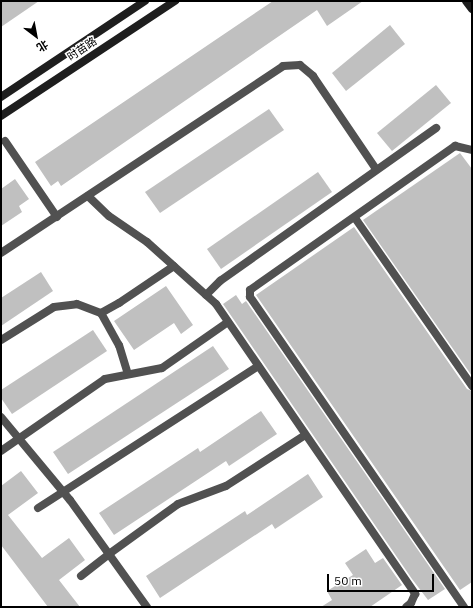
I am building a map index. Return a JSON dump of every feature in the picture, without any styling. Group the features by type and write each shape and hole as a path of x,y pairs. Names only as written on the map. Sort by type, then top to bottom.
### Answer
{"street":[{"name":"时苗路","path":"1,97 145,1"},
{"name":"时苗路","path":"1,116 175,1"},
{"path":"466,1 472,9"}],"lane":[{"path":"1,253 284,66 300,65 313,76 376,169"},
{"path":"206,295 220,281 376,169 436,128"},
{"path":"5,141 57,217"},
{"path":"464,607 250,297 250,290 455,146 472,150"},
{"path":"88,196 109,216 147,242 216,304 415,594 412,603 406,607"},
{"path":"355,218 472,386"},
{"path":"101,313 119,304 174,266"},
{"path":"1,340 54,307 77,304 101,313 119,345 128,374"},
{"path":"1,451 105,379 162,368 228,322"},
{"path":"38,508 258,366"},
{"path":"1,417 70,500 147,607"},
{"path":"81,576 178,504 226,486 305,434"}],"building":[{"path":"1,1 39,1 1,27"},
{"path":"273,1 363,1 327,26 317,10 61,186 58,181 51,186 35,162"},
{"path":"390,25 405,44 346,91 332,73"},
{"path":"436,85 451,103 392,151 377,133"},
{"path":"269,109 284,130 160,213 145,192"},
{"path":"460,153 472,169 472,376 363,220"},
{"path":"318,172 332,192 221,269 207,249"},
{"path":"15,179 29,199 19,206 22,212 1,226 1,189"},
{"path":"354,227 467,389 472,391 472,582 460,590 256,295"},
{"path":"41,272 53,291 1,326 1,298"},
{"path":"166,286 193,325 181,334 174,323 134,350 114,321"},
{"path":"236,295 242,304 246,301 445,589 428,600 412,579 223,304"},
{"path":"93,330 107,351 12,414 1,398 1,390"},
{"path":"213,346 229,369 68,474 53,452"},
{"path":"261,411 277,434 229,466 226,461 114,535 99,513 198,448 200,452"},
{"path":"21,471 38,493 8,515 42,558 69,538 85,560 59,580 80,607 48,607 1,545 1,486"},
{"path":"308,474 323,497 275,529 272,524 160,598 146,576 245,511 247,515"},
{"path":"366,549 375,563 383,558 402,585 370,607 321,607 332,600 327,591 353,575 345,563"}]}
